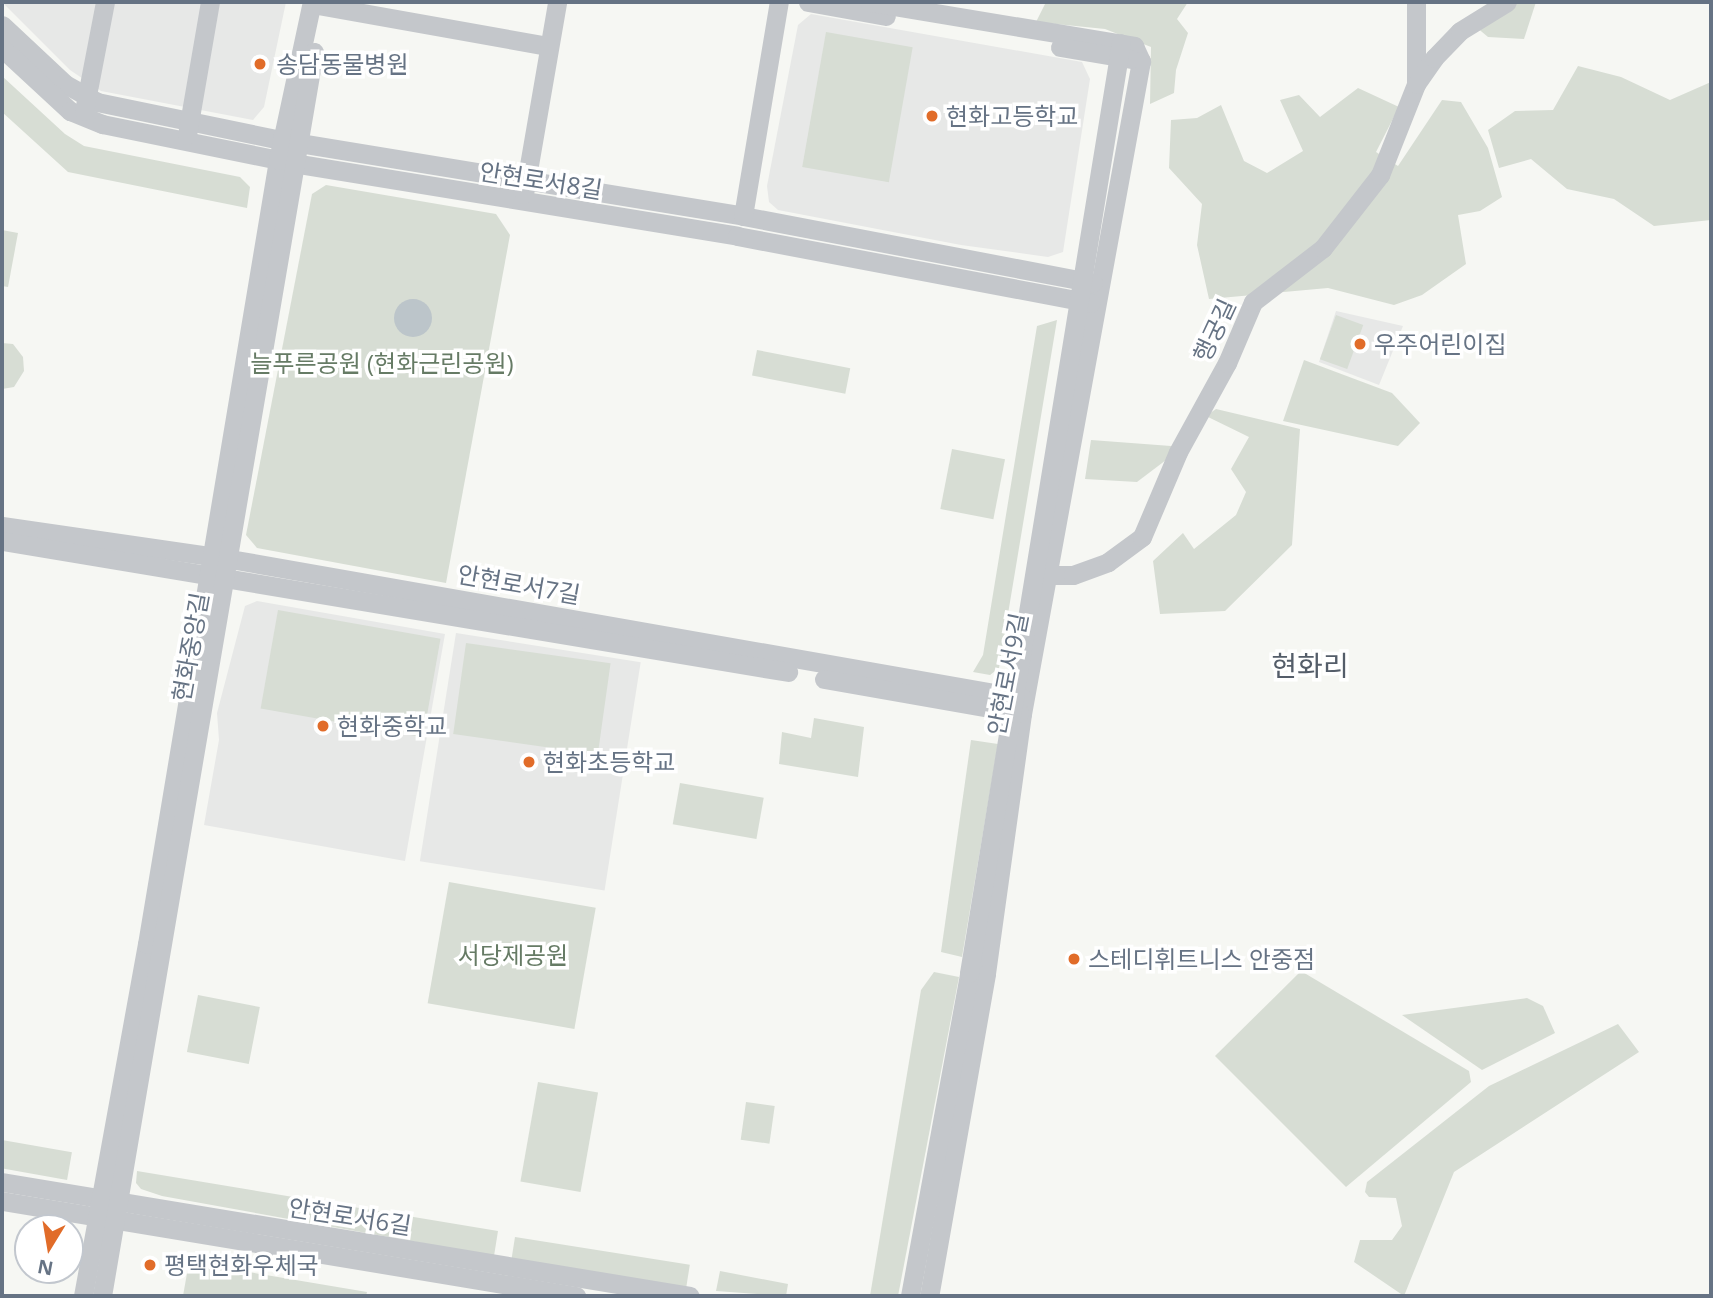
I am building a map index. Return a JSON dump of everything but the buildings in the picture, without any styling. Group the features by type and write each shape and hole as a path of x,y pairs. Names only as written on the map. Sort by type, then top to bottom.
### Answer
{"street":[{"path":"83,119 106,2"},
{"path":"186,143 210,2"},
{"path":"523,203 556,2"},
{"path":"743,216 779,2"},
{"name":"안현로서9길","path":"808,2 1120,50"},
{"name":"안현로서9길","path":"869,2 1120,50 1140,61 1090,293 1017,705 986,974 929,1296"},
{"name":"행궁길","path":"1416,2 1416,84"},
{"name":"행궁길","path":"1042,575 1073,575 1108,562 1142,537 1178,452 1227,363 1253,302 1323,247 1380,175 1416,84 1460,31 1507,2"},
{"name":"현화중앙길","path":"102,1296 108,1211 230,559 289,141 318,3 548,46"},
{"name":"안현로서8길","path":"2,25 65,84 87,98 189,123 289,141 743,216 1090,293"},
{"name":"안현로서8길","path":"2,48 83,119 186,143 523,203 1090,293"},
{"path":"1090,293 1120,50"},
{"path":"83,1296 108,1211 208,556 286,161"},
{"name":"안현로서7길","path":"2,526 230,559 1017,705"},
{"name":"안현로서7길","path":"2,541 226,581 1017,705"},
{"path":"910,1296 1017,705"},
{"name":"안현로서6길","path":"2,1182 108,1211 576,1296"},
{"name":"안현로서6길","path":"2,1201 108,1211 690,1296"}],"shaded area":[{"path":"2,2 286,2 264,107 253,120 101,91 70,70"},
{"name":"현화고등학교","path":"811,14 1082,62 1090,79 1063,252 1048,257 961,245 778,210 769,202 767,186 798,25"},
{"path":"413,299 426,305 432,318 426,331 413,337 400,331 394,318 400,305"},
{"name":"우주어린이집","path":"1336,311 1403,326 1379,385 1319,362"},
{"name":"현화중학교","path":"257,601 445,634 405,861 204,825 219,740 217,713 245,606"},
{"name":"현화초등학교","path":"456,633 641,662 605,890 420,861"}],"green space":[{"path":"1046,2 1188,2 1177,19 1188,33 1176,70 1174,93 1150,104 1151,47 1105,29 1036,22"},
{"path":"1516,2 1536,2 1524,39 1488,37 1475,26"},
{"path":"826,32 913,47 889,182 802,167"},
{"path":"1578,66 1621,77 1670,100 1711,82 1711,220 1654,226 1614,199 1567,189 1531,159 1499,168 1488,130 1515,111 1553,110"},
{"path":"2,76 65,134 84,146 240,177 250,187 247,208 68,172 2,112"},
{"path":"1358,88 1399,107 1376,152 1398,166 1442,100 1461,102 1488,148 1502,197 1480,211 1458,215 1466,264 1422,295 1394,305 1328,288 1209,299 1197,245 1202,204 1169,168 1171,120 1197,118 1221,105 1244,161 1267,173 1303,151 1280,100 1299,95 1320,117"},
{"name":"늘푸른공원 (현화근린공원)","path":"326,185 496,214 510,235 446,583 257,548 246,535 312,194"},
{"path":"2,230 18,233 8,287 2,286"},
{"path":"1336,315 1363,325 1347,369 1320,359"},
{"path":"1057,320 999,668 990,675 973,672 983,655 1037,326"},
{"path":"2,343 13,344 23,357 24,371 14,387 2,389"},
{"path":"757,350 850,368 845,394 752,376"},
{"path":"1304,360 1392,393 1420,423 1398,446 1283,421"},
{"path":"1216,409 1300,429 1292,545 1225,611 1160,614 1153,561 1183,533 1194,549 1236,515 1246,492 1231,469 1249,437 1206,416"},
{"path":"1091,440 1171,446 1170,457 1137,482 1085,479"},
{"path":"952,449 1005,459 993,519 940,509"},
{"path":"278,610 440,639 423,737 261,708"},
{"path":"466,643 611,663 598,754 453,734"},
{"path":"814,718 864,727 858,777 779,764 782,732 811,738"},
{"path":"971,740 998,744 962,957 941,952"},
{"path":"680,783 764,798 756,839 673,824"},
{"name":"서당제공원","path":"449,882 596,908 574,1029 428,1003"},
{"path":"1301,971 1469,1071 1471,1082 1346,1187 1215,1056"},
{"path":"934,972 959,977 898,1296 870,1296 921,990"},
{"path":"198,995 260,1007 249,1064 187,1052"},
{"path":"1527,998 1543,1006 1555,1033 1482,1070 1402,1015"},
{"path":"1618,1024 1639,1052 1454,1172 1404,1296 1354,1262 1360,1240 1392,1240 1402,1226 1396,1198 1369,1197 1365,1192 1367,1182 1489,1086"},
{"path":"538,1082 598,1093 581,1192 520,1181"},
{"path":"746,1102 775,1106 769,1144 741,1140"},
{"path":"2,1140 72,1152 67,1180 2,1168"},
{"path":"137,1171 498,1231 494,1256 162,1196 141,1189 136,1183"},
{"path":"515,1237 690,1265 686,1287 511,1260"},
{"path":"189,1262 367,1292 366,1296 183,1296"},
{"path":"720,1271 788,1284 786,1296 716,1291"}],"place":[{"name":"송담동물병원","path":"260,64"},
{"name":"현화고등학교","path":"932,116"},
{"name":"우주어린이집","path":"1360,344"},
{"name":"현화중학교","path":"323,726"},
{"name":"현화초등학교","path":"529,762"},
{"name":"스테디휘트니스 안중점","path":"1074,959"},
{"name":"평택현화우체국","path":"150,1265"}],"district":[{"name":"현화리","path":"1310,665"}]}
